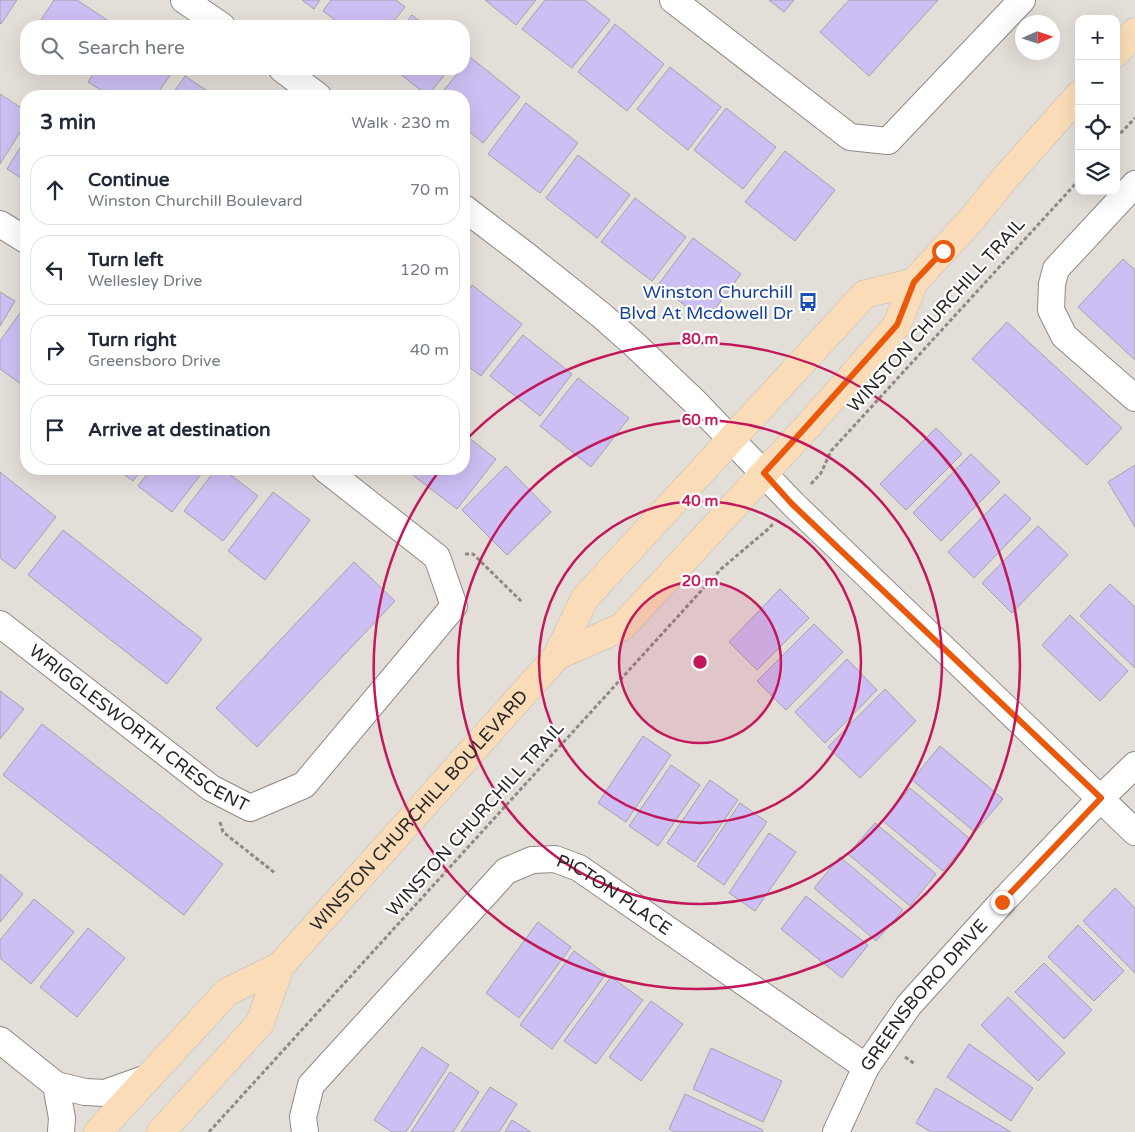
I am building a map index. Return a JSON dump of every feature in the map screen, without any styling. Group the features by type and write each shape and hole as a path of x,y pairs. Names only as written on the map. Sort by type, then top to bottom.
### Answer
{"main road":[{"path":"1120,49 1135,32"},
{"name":"WINSTON CHURCHILL BOULEVARD","path":"557,656 622,627 897,325 914,282 973,218 1004,178 1075,99"},
{"name":"WINSTON CHURCHILL BOULEVARD","path":"98,1132 227,992 280,966 557,656 585,598 865,294 914,282"},
{"name":"WINSTON CHURCHILL BOULEVARD","path":"161,1132 260,1023 280,966"}],"street":[{"path":"184,0 213,20"},
{"path":"673,0 850,137 888,141 1022,0"},
{"path":"290,75 310,90"},
{"path":"1135,184 1056,269 1052,284 1051,310 1064,336 1135,398"},
{"path":"470,213 601,315 635,345 695,402 792,504 1135,832"},
{"path":"0,224 20,236"},
{"path":"333,475 437,557"},
{"name":"WRIGGLESWORTH CRESCENT","path":"0,624 211,788 250,808 304,785 454,606 437,557"},
{"name":"GREENSBORO DRIVE","path":"836,1132 866,1067 909,1005 1002,902 1135,765"},
{"name":"PICTON PLACE","path":"306,1132 303,1117 311,1085 506,871 532,860 555,859 579,868 866,1067"},
{"path":"0,1040 56,1085 84,1092 105,1092 147,1078"},
{"path":"56,1085 62,1118 61,1132"}],"path":[{"path":"1120,134 1135,118"},
{"name":"WINSTON CHURCHILL TRAIL","path":"821,473 831,451 1075,184"},
{"name":"WINSTON CHURCHILL TRAIL","path":"209,1132 721,569 767,530"},
{"path":"437,557 473,554 523,603"},
{"path":"211,788 223,832 275,873"},
{"path":"901,1054 915,1064"}],"building":[{"path":"0,0 17,0 1,24 0,23"},
{"path":"54,0 77,0 107,20 41,20"},
{"path":"302,0 320,0 314,9"},
{"path":"331,0 396,0 405,7 395,20 335,20 323,11"},
{"path":"485,0 536,0 516,25"},
{"path":"545,0 585,0 610,20 572,68 522,29"},
{"path":"769,0 794,0 784,12"},
{"path":"849,0 938,0 869,76 820,32"},
{"path":"412,15 418,20 408,20"},
{"path":"615,24 664,64 627,111 578,72"},
{"path":"470,57 520,97 483,143 470,132 470,90 444,90 456,75 470,75"},
{"path":"670,67 721,107 688,150 637,109"},
{"path":"92,75 170,75 160,90 101,90 88,82"},
{"path":"402,75 444,75 433,90 420,90"},
{"path":"185,76 206,90 175,90"},
{"path":"0,94 20,107 20,132 0,164"},
{"path":"526,103 578,143 540,193 488,154"},
{"path":"726,108 776,147 743,189 694,150"},
{"path":"20,148 20,177 7,169"},
{"path":"785,151 835,190 795,241 745,202"},
{"path":"578,155 630,195 597,238 546,198"},
{"path":"635,198 686,237 652,281 601,242"},
{"path":"693,238 741,274 706,321 658,285"},
{"path":"1123,259 1135,270 1135,360 1078,307"},
{"path":"472,285 522,324 481,376 470,368 470,288"},
{"path":"0,292 15,301 0,326"},
{"path":"20,313 20,383 0,369 0,341"},
{"path":"1007,322 1122,428 1087,465 972,359"},
{"path":"523,335 572,374 540,416 490,376"},
{"path":"578,378 629,418 591,467 540,426"},
{"path":"936,428 962,454 906,510 880,484"},
{"path":"470,439 496,459 457,509 413,475 470,475"},
{"path":"971,454 1000,482 941,541 913,513"},
{"path":"1135,465 1135,527 1108,482"},
{"path":"506,466 551,512 507,555 462,510"},
{"path":"0,472 56,517 15,569 0,558"},
{"path":"125,475 138,475 133,481"},
{"path":"146,475 200,475 172,512 138,486"},
{"path":"211,475 231,475 258,496 223,541 184,511"},
{"path":"273,492 310,520 265,580 228,551"},
{"path":"1005,494 1031,519 974,578 948,552"},
{"path":"1038,526 1068,555 1012,613 982,583"},
{"path":"63,530 202,639 167,684 28,575"},
{"path":"354,562 395,601 257,747 216,708"},
{"path":"1110,584 1135,607 1135,668 1080,616"},
{"path":"780,589 809,618 757,670 729,642"},
{"path":"1070,615 1128,671 1100,701 1042,645"},
{"path":"814,624 843,652 786,710 757,681"},
{"path":"847,659 877,690 825,743 795,712"},
{"path":"885,689 916,721 860,778 828,747"},
{"path":"0,691 24,709 0,739"},
{"path":"42,724 223,864 184,915 3,775"},
{"path":"643,736 671,755 626,822 598,803"},
{"path":"940,746 1003,799 975,832 912,780"},
{"path":"671,765 700,785 658,846 629,826"},
{"path":"710,780 738,800 695,862 667,843"},
{"path":"910,788 970,839 943,871 883,821"},
{"path":"740,803 767,822 724,885 697,866"},
{"path":"875,823 936,874 910,906 848,854"},
{"path":"769,833 796,852 755,911 729,893"},
{"path":"840,857 903,910 876,941 814,888"},
{"path":"0,874 23,894 0,922"},
{"path":"1115,888 1135,908 1135,973 1083,921"},
{"path":"806,896 868,945 842,978 781,929"},
{"path":"34,899 74,932 31,984 0,958 0,940"},
{"path":"538,922 571,947 519,1018 486,993"},
{"path":"1078,925 1124,971 1094,1001 1048,957"},
{"path":"88,928 125,958 77,1017 40,987"},
{"path":"574,951 606,974 552,1049 520,1025"},
{"path":"1044,963 1092,1010 1064,1039 1015,992"},
{"path":"611,977 643,1000 596,1064 564,1041"},
{"path":"1008,997 1065,1053 1038,1081 981,1025"},
{"path":"651,1001 683,1024 641,1081 609,1057"},
{"path":"969,1044 1033,1088 1011,1121 947,1077"},
{"path":"422,1047 449,1065 406,1132 392,1132 374,1120"},
{"path":"711,1048 782,1081 763,1122 693,1089"},
{"path":"450,1072 479,1092 453,1132 411,1132"},
{"path":"490,1087 517,1104 499,1132 461,1132"},
{"path":"936,1088 1011,1132 931,1132 916,1123"},
{"path":"685,1094 763,1130 762,1132 675,1132 669,1129"},
{"path":"512,1120 531,1132 505,1132"}],"place":[{"name":"Winston Churchill Blvd At Mcdowell Dr","path":"808,302"}],"route":[{"path":"943,251 914,282 897,325 764,473 792,504 1101,798 1002,902"}]}
